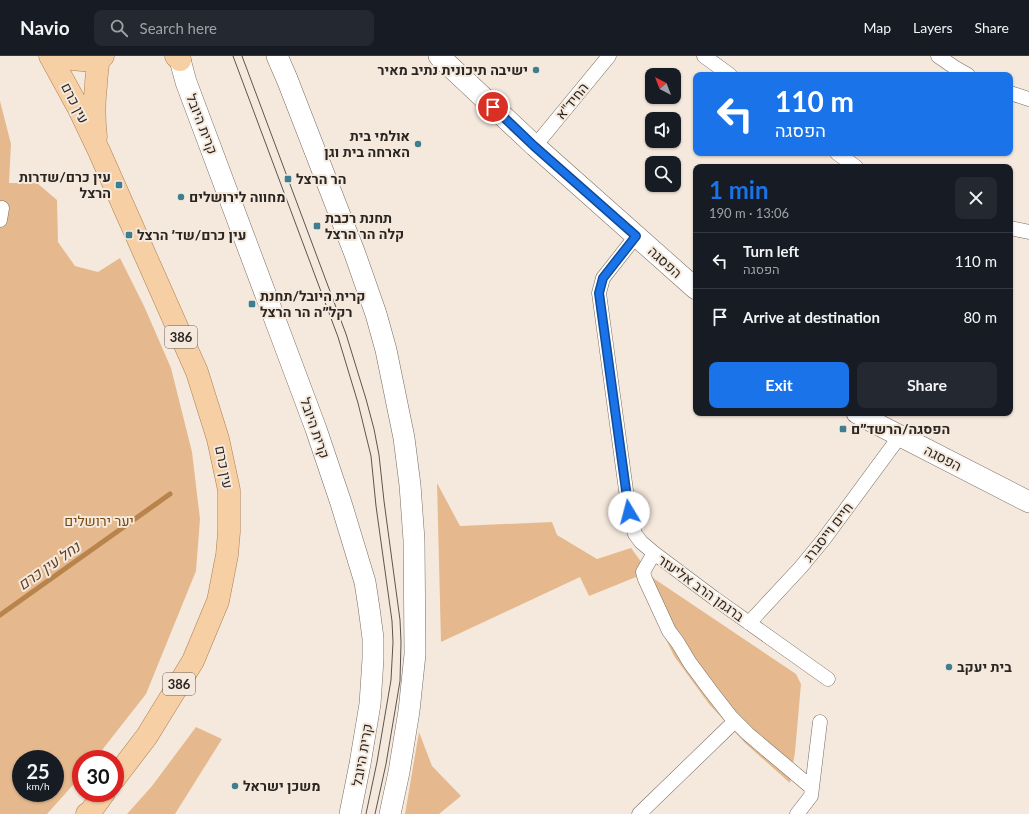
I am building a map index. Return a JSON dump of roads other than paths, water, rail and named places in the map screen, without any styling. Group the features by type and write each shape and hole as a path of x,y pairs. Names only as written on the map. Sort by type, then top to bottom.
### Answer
{"main road":[{"name":"עין כרם","path":"50,56 79,109 99,151 196,372 218,439 229,490 229,532 227,555 218,602 194,661 147,736 124,766"},
{"path":"58,56 84,60 100,57"},
{"path":"277,56 344,225 376,314 386,350 404,438 410,485 414,540 415,654 409,711 399,772 390,814"},
{"name":"הפסגה","path":"439,56 534,146 693,286"},
{"name":"עין כרם","path":"99,151 95,123 96,84 100,57"},
{"name":"קרית היובל","path":"178,57 316,429 341,504 364,582 373,638 373,659 370,704 359,772 350,814"},
{"name":"הפסגה","path":"862,416 1029,502"},
{"path":"87,814 98,802"}],"street":[{"name":"החיד\"א","path":"534,146 609,56"},
{"path":"704,56 726,72"},
{"path":"938,56 963,72"},
{"path":"1013,94 1029,99"},
{"path":"841,156 852,164"},
{"path":"1013,229 1029,232"},
{"name":"ברגמן הרב אליעזר","path":"636,236 603,278 599,293 629,512 635,534 641,542 654,553 749,623 828,678"},
{"name":"חיים וייסברג","path":"749,623 824,539 900,436"},
{"name":"ברגמן הרב אליעזר","path":"654,553 643,572 645,579 669,631 690,663 735,721 748,734 812,788"},
{"path":"639,814 735,721"},
{"path":"797,814 811,796 820,722"}],"waterway":[{"name":"נחל עין כרם","path":"0,615 170,494"}],"tram line":[{"path":"233,56 338,337 358,403 371,456 376,506 392,621 393,642 391,680 377,762 366,814"},
{"path":"242,56 346,334 366,399 379,455 400,620 401,642 400,681 386,764 375,814"}],"place":[{"name":"ישיבה תיכונית נתיב מאיר","path":"536,70"},
{"name":"אולמי בית הארחה בית וגן","path":"418,144"},
{"name":"הר הרצל","path":"288,179"},
{"name":"עין כרם/שדרות הרצל","path":"119,185"},
{"name":"מחווה לירושלים","path":"181,197"},
{"name":"תחנת רכבת קלה הר הרצל","path":"317,226"},
{"name":"עין כרם/שד׳ הרצל","path":"129,235"},
{"name":"קרית היובל/תחנת רקל״ה הר הרצל","path":"252,304"},
{"name":"הפסגה/הרשד״ם","path":"843,429"},
{"name":"בית יעקב","path":"949,667"},
{"name":"משכן ישראל","path":"235,786"}],"park label":[{"name":"יער ירושלים","path":"99,521"}]}
